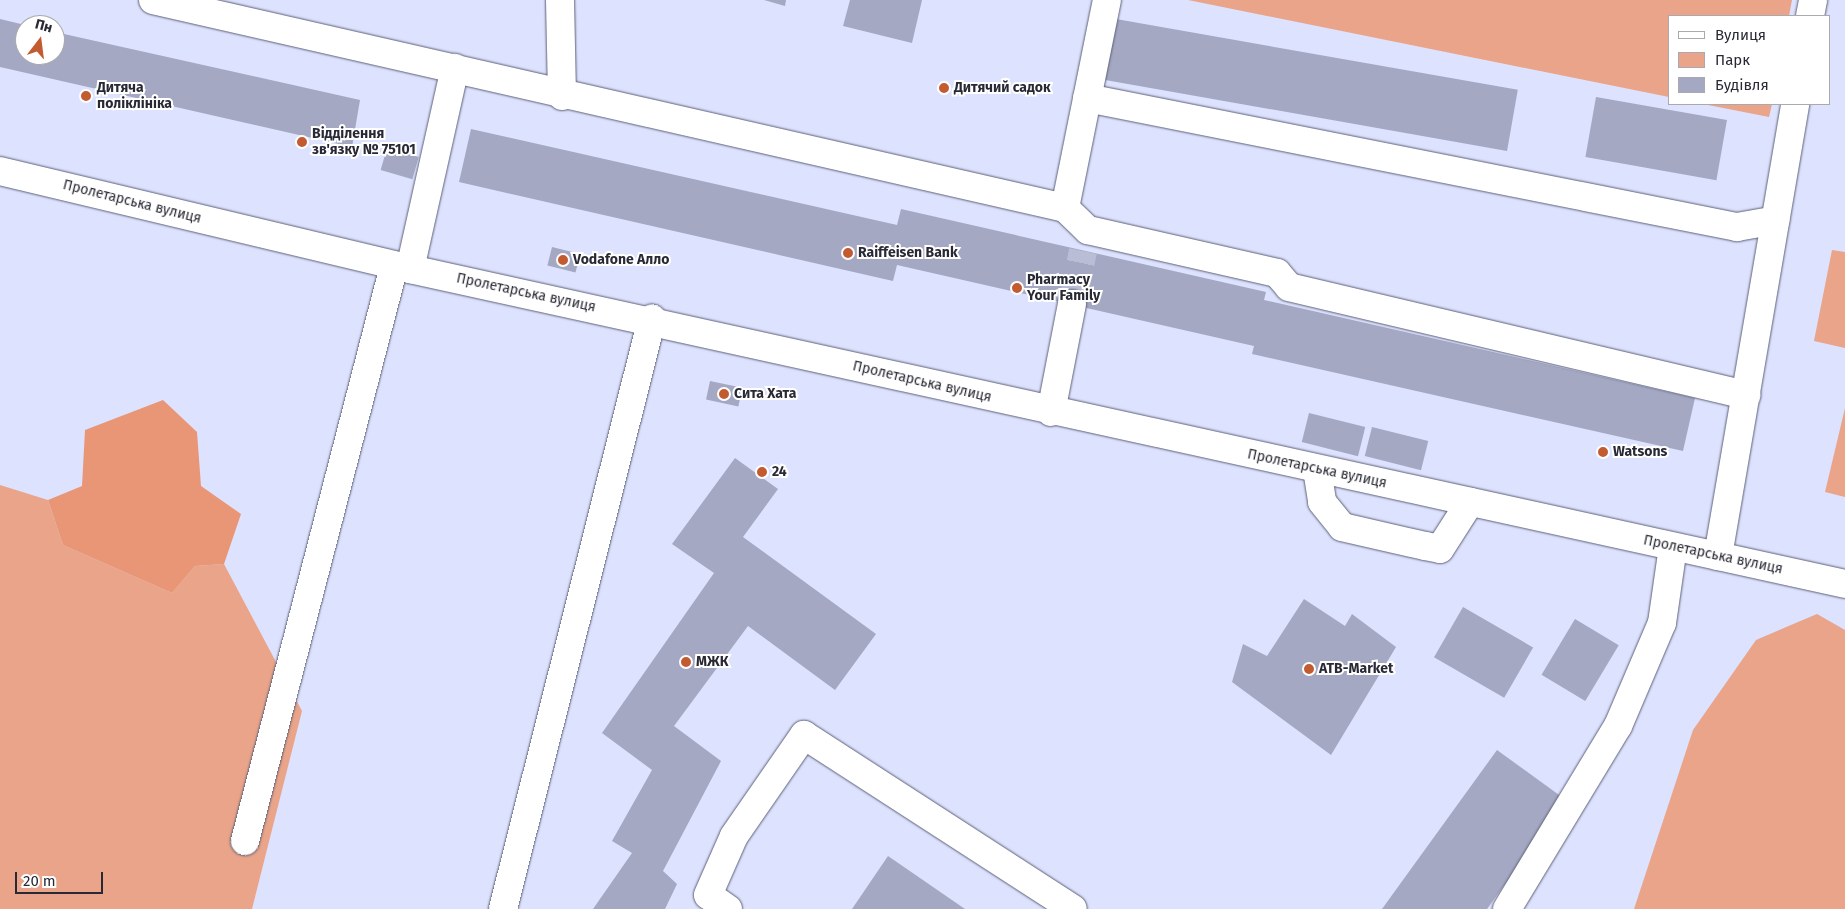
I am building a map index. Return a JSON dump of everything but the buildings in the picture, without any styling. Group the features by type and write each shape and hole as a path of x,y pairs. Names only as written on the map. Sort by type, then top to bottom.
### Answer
{"street":[{"path":"153,0 455,68 562,96 1065,208"},
{"path":"560,0 562,96"},
{"path":"1107,0 1065,208 1085,240 1276,273 1289,287 1746,395"},
{"path":"1810,15 1813,0"},
{"path":"245,841 455,68"},
{"path":"1087,98 1737,227 1775,220"},
{"path":"1718,556 1795,105"},
{"name":"Пролетарська вулиця","path":"0,171 402,268 652,319 1051,412 1845,584"},
{"path":"1051,412 1072,304"},
{"path":"503,909 652,319"},
{"path":"1317,469 1322,502 1342,527 1425,546 1440,549 1470,502"},
{"path":"1507,909 1618,726 1662,623 1673,547"},
{"path":"728,909 708,895 734,836 804,735 1072,909"}],"green space":[{"path":"1188,0 1792,0 1789,15 1668,15 1668,97"},
{"path":"1708,105 1772,105 1769,117"},
{"path":"1832,250 1845,252 1845,348 1814,341"},
{"path":"1845,408 1845,497 1825,492"},
{"path":"0,485 48,500 63,545 172,593 195,566 224,564 302,711 252,909 0,909"},
{"path":"1817,614 1845,630 1845,909 1634,909 1693,730 1756,640"}],"shaded area":[{"path":"163,400 197,432 201,486 241,514 224,564 195,566 172,593 63,545 48,500 82,486 85,430"}],"tunnel":[{"path":"1072,304 1083,251"}],"place":[{"name":"Дитячий садок","path":"944,88"},
{"name":"Дитяча поліклініка","path":"86,96"},
{"name":"Відділення зв'язку № 75101","path":"302,142"},
{"name":"Raiffeisen Bank","path":"848,253"},
{"name":"Vodafone Алло","path":"563,260"},
{"name":"Pharmacy Your Family","path":"1017,288"},
{"name":"Сита Хата","path":"724,394"},
{"name":"Watsons","path":"1603,452"},
{"name":"24","path":"762,472"},
{"name":"МЖК","path":"686,662"},
{"name":"ATB-Market","path":"1309,669"}]}
